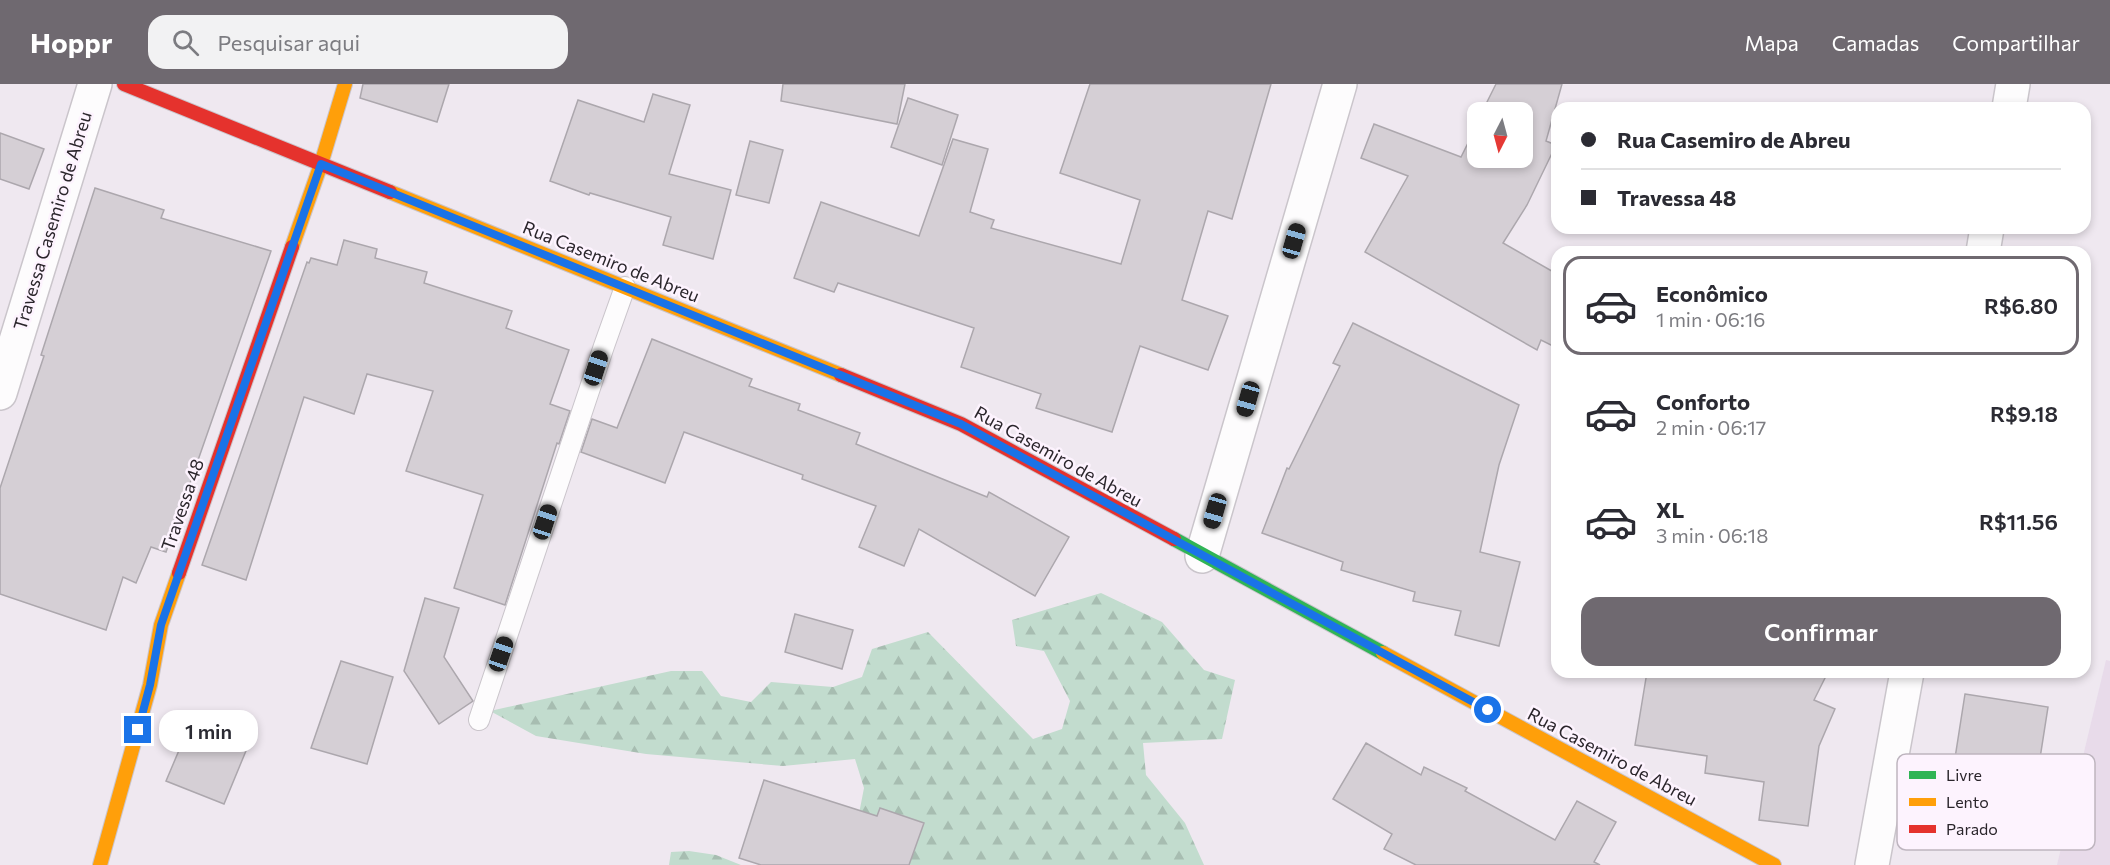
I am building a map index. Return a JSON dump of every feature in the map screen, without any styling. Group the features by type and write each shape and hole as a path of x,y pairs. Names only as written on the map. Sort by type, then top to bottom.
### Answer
{"street":[{"name":"Travessa Casemiro de Abreu","path":"0,393 95,84"},
{"name":"Rua Casemiro de Abreu","path":"124,84 961,424 1774,865"},
{"name":"Travessa 48","path":"100,865 150,685 161,625 321,164 345,84"},
{"path":"1202,556 1340,84"},
{"path":"2010,102 2013,84"},
{"path":"1872,865 1906,678"}],"lane":[{"path":"479,720 604,346 626,287"}],"shaded area":[{"path":"2106,660 2110,661 2110,865 2057,865 2061,850 2095,850 2095,754 2084,754"}],"green space":[{"path":"1101,593 1162,622 1204,670 1235,680 1222,739 1143,743 1146,775 1185,823 1204,865 849,865 864,788 855,759 783,766 646,754 536,736 490,711 671,671 702,671 721,696 751,702 771,682 833,687 862,677 872,649 928,632 1033,739 1062,729 1070,701 1044,651 1016,646 1012,620"},
{"path":"689,851 716,855 741,865 669,865 671,852"}],"building":[{"path":"363,84 449,84 437,122 360,98"},
{"path":"783,84 905,84 897,124 781,101"},
{"path":"1090,84 1271,84 1232,219 1208,211 1182,300 1228,316 1208,370 1140,346 1112,432 1036,408 1041,394 961,367 974,328 838,283 834,292 794,278 821,202 919,236 953,139 988,149 970,212 994,220 991,228 1121,264 1140,200 1060,173"},
{"path":"1496,84 1562,84 1557,102 1551,102 1551,123 1546,141 1551,143 1551,155 1527,205 1503,243 1551,271 1551,345 1541,340 1537,350 1365,252 1408,176 1361,158 1374,124 1461,157 1467,145 1467,168 1533,168 1533,102 1487,102"},
{"path":"653,94 690,105 669,174 731,190 713,259 663,245 671,217 590,193 589,195 550,181 578,100 644,122"},
{"path":"908,98 958,115 942,165 891,147"},
{"path":"0,133 44,149 29,189 0,179"},
{"path":"750,141 783,150 769,203 736,195"},
{"path":"95,188 164,210 161,218 271,251 166,552 151,547 136,583 123,577 106,630 0,594 0,488 44,356 41,355"},
{"path":"344,240 377,249 375,258 427,272 424,283 512,311 506,328 569,350 550,404 570,411 559,444 557,443 505,605 454,588 483,495 406,471 433,391 367,374 354,414 304,397 246,580 202,565 307,262 309,263 311,258 337,265"},
{"path":"1353,323 1519,405 1499,465 1480,552 1520,562 1499,646 1455,635 1461,611 1413,601 1415,592 1341,570 1343,562 1262,533 1287,468 1289,469 1340,366 1333,363"},
{"path":"652,339 752,379 749,386 800,404 798,410 860,433 856,444 987,497 989,492 1069,537 1035,596 919,529 904,566 859,547 876,506 802,479 803,475 684,432 665,483 581,452 592,419 617,428"},
{"path":"425,598 459,608 444,657 473,701 439,724 404,671"},
{"path":"795,614 853,630 842,669 785,652"},
{"path":"341,661 393,677 367,764 311,748"},
{"path":"1646,678 1825,678 1814,700 1835,709 1819,746 1808,826 1759,820 1764,782 1705,773 1707,756 1635,745"},
{"path":"1965,694 2048,707 2041,754 1956,754"},
{"path":"191,722 248,746 224,804 166,781"},
{"path":"1366,743 1421,775 1424,767 1467,788 1465,791 1555,840 1577,801 1616,822 1594,862 1600,865 1416,865 1384,849 1392,834 1333,799"},
{"path":"764,780 877,816 880,808 924,823 909,865 761,865 739,858"}],"traffic: fast":[{"path":"1174,539 1383,653"}],"traffic: slow":[{"path":"292,247 321,164 345,84"},
{"path":"390,192 841,375"},
{"path":"100,865 150,685 161,625 179,573"},
{"path":"1383,653 1774,865"}],"traffic: jam":[{"path":"124,84 390,192"},
{"path":"179,573 292,247"},
{"path":"841,375 961,424 1174,539"}],"route":[{"path":"138,730 150,685 161,625 321,164 961,424 1488,710"}]}
